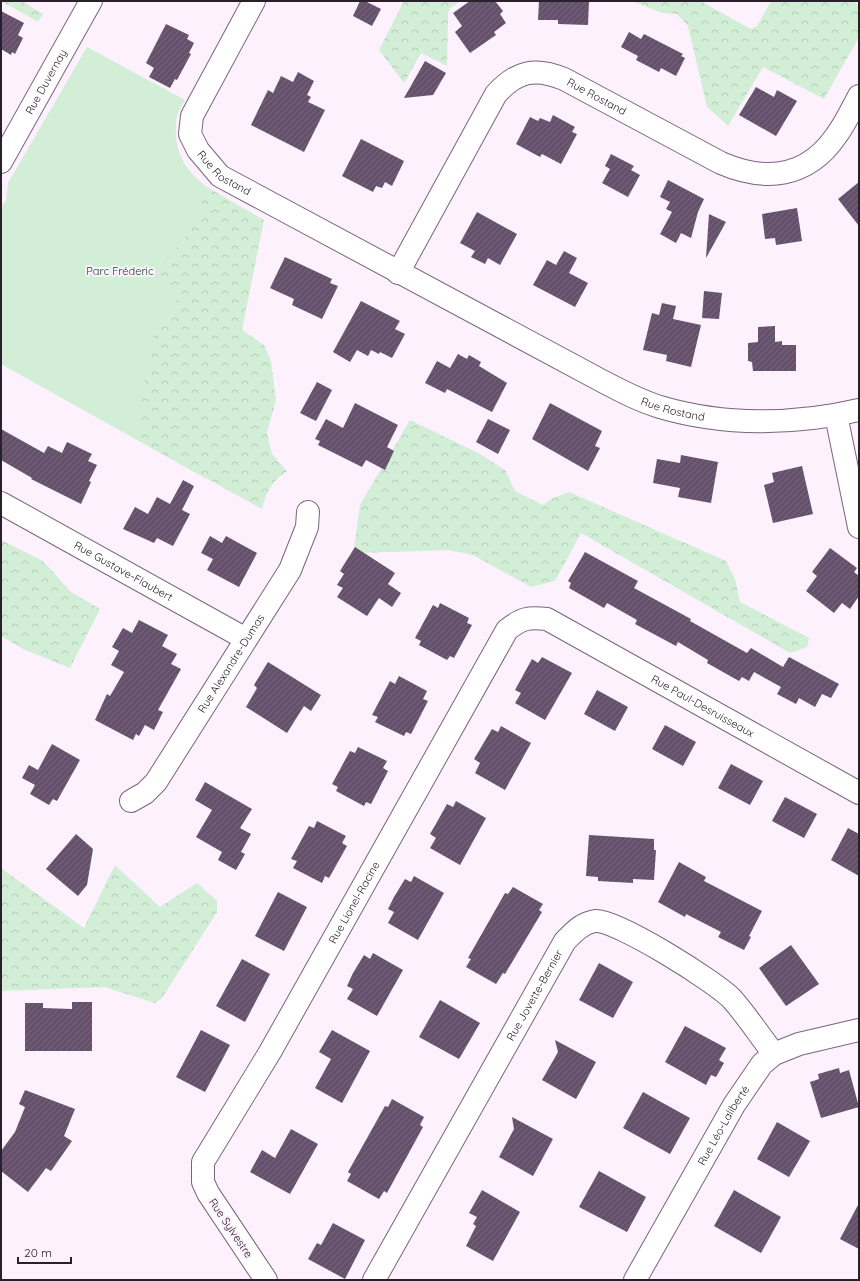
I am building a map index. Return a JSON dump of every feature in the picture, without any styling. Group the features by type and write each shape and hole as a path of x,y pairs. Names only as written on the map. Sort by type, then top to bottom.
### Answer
{"street":[{"name":"Rue Duvernay","path":"1,162 91,1"},
{"name":"Rue Rostand","path":"254,1 192,116 190,134 198,150 220,176 398,273 632,397 660,407 690,415 730,421 759,421 836,415 859,410"},
{"name":"Rue Rostand","path":"398,273 496,94 506,83 521,75 534,71 550,73 564,79 721,163 740,171 757,175 777,174 796,170 811,161 836,136 859,96"},
{"path":"836,415 859,527"},
{"name":"Rue Gustave-Flaubert","path":"1,504 246,639"},
{"name":"Rue Alexandre-Dumas","path":"131,801 145,793 156,782 290,570 307,527 308,512"},
{"name":"Rue Paul-Desruisseaux","path":"508,630 517,622 530,617 547,619 859,793"},
{"name":"Rue Lionel-Racine","path":"202,1174 203,1162 208,1153 270,1052 508,630"},
{"name":"Rue Jovette-Bernier","path":"374,1280 565,941 574,931 586,924 602,922 622,928 700,974 731,998 774,1054"},
{"name":"Rue Léo-Laliberté","path":"635,1280 734,1105 762,1064 774,1054 799,1044 859,1030"},
{"name":"Rue Sylvestre","path":"202,1174 203,1182 208,1193 266,1280"}],"green space":[{"path":"1,1 21,1 43,14 38,22"},
{"path":"404,1 461,1 450,8 448,13 447,66 421,53 404,83 379,50"},
{"path":"632,1 700,1 751,29 757,26 771,1 853,1 859,6 859,37 824,99 763,67 728,126 707,107 688,26 677,14 662,13"},
{"name":"Parc Fréderic","path":"87,47 185,100 178,113 176,122 176,136 180,156 196,178 220,196 205,478 1,364 1,208 6,200 8,183"},
{"path":"207,187 264,220 242,330 265,346 271,362 276,400 267,433 272,454 287,471 270,487 262,509 141,442 140,398 152,354 154,331 178,304 171,287 158,272 169,255 180,245 191,229"},
{"path":"410,420 478,453 505,470 515,491 543,505 553,498 569,492 726,561 735,579 740,602 809,638 807,647 790,653 581,533 555,581 531,587 473,555 448,550 360,553 354,549 360,505"},
{"path":"1,540 43,561 71,592 100,609 70,668 23,649 1,636"},
{"path":"115,865 160,907 197,883 217,901 217,912 162,998 155,1003 104,987 1,991 1,868 84,928"}],"building":[{"path":"360,1 365,1 381,9 372,26 353,16"},
{"path":"470,1 495,1 503,11 500,14 506,23 494,32 496,35 470,53 455,32 462,26 453,13"},
{"path":"539,1 589,1 588,25 558,24 558,20 538,20"},
{"path":"1,11 24,23 18,35 23,38 15,54 12,52 11,55 1,49"},
{"path":"166,24 189,35 187,39 194,43 189,53 191,54 177,80 175,79 170,88 149,77 154,68 146,63"},
{"path":"629,32 641,39 644,34 683,54 681,56 685,58 676,76 661,68 659,72 636,60 638,56 621,47"},
{"path":"425,61 446,73 433,95 404,98"},
{"path":"298,72 314,81 307,95 311,97 308,102 325,110 304,152 251,125 268,90 273,93 281,76 293,82"},
{"path":"756,87 774,97 777,90 797,101 776,136 739,115"},
{"path":"553,115 575,127 572,132 577,134 561,164 542,154 540,157 516,144 530,117 538,121 540,118 550,122"},
{"path":"361,139 404,161 392,186 385,182 382,188 376,186 373,192 342,176"},
{"path":"611,154 634,166 631,170 640,175 628,197 602,183 610,169 605,166"},
{"path":"668,180 704,199 698,212 691,238 681,233 676,243 660,234 672,212 666,209 670,202 660,197"},
{"path":"859,182 859,226 838,199"},
{"path":"797,208 802,241 776,245 775,238 765,239 762,214"},
{"path":"477,212 517,234 500,265 488,258 485,264 471,257 475,251 460,243"},
{"path":"709,214 726,222 706,258"},
{"path":"564,251 577,258 569,273 588,283 575,307 533,285 547,260 556,265"},
{"path":"285,257 332,279 330,283 338,286 322,319 292,305 294,299 270,288"},
{"path":"704,291 722,293 719,319 702,318"},
{"path":"361,301 400,321 395,329 405,334 392,358 380,352 379,354 371,350 368,356 357,350 350,362 333,352"},
{"path":"662,303 676,306 673,319 701,325 691,367 666,361 667,355 643,350 652,313 659,315"},
{"path":"775,326 775,342 782,341 782,345 796,345 796,371 753,371 752,362 748,361 748,343 758,342 758,327"},
{"path":"458,354 467,359 469,355 481,362 479,366 507,383 492,412 447,389 445,393 425,383 437,361 450,368"},
{"path":"317,382 332,390 316,421 300,413"},
{"path":"355,403 398,425 387,447 394,451 385,470 366,460 362,467 318,445 320,441 315,439 326,419 343,428"},
{"path":"550,403 602,431 595,446 600,448 588,471 532,439"},
{"path":"488,419 510,430 498,454 476,442"},
{"path":"1,429 44,453 48,446 62,453 67,442 92,454 88,461 97,465 89,481 91,482 81,504 31,479 32,478 1,460"},
{"path":"681,455 718,462 711,503 678,497 680,488 653,483 657,459 680,463"},
{"path":"802,466 813,514 773,523 764,485 774,482 772,473"},
{"path":"183,480 194,486 182,510 190,514 173,546 157,538 154,543 123,529 135,507 148,514 157,497 170,504"},
{"path":"210,536 222,543 226,536 257,553 239,587 207,570 213,559 201,553"},
{"path":"355,547 395,573 388,584 401,593 392,607 379,598 367,616 337,597 343,588 337,585 344,574 340,571"},
{"path":"830,548 857,568 854,572 859,576 859,596 850,609 842,603 834,613 806,591 817,576 812,572"},
{"path":"585,552 638,581 634,588 691,619 690,621 747,653 751,648 783,667 789,657 839,684 831,698 822,694 815,707 799,698 796,704 777,694 781,687 754,672 749,681 742,677 739,681 707,663 708,660 678,642 676,646 635,624 637,620 607,603 604,608 569,588 571,583 568,581"},
{"path":"440,603 469,618 467,623 472,625 454,658 450,656 447,660 419,645 421,641 415,638 433,605 438,608"},
{"path":"139,620 168,635 162,646 177,654 171,664 181,669 158,710 163,712 154,730 145,725 139,736 136,734 133,740 95,720 107,694 110,696 124,672 111,665 119,651 112,647 123,628 132,633"},
{"path":"542,657 572,673 545,720 515,703 521,693 515,690 532,659 538,663"},
{"path":"268,662 321,695 311,711 304,706 287,733 246,707 257,688 254,685"},
{"path":"399,676 427,691 423,699 428,701 411,734 406,732 404,736 375,722 378,717 372,715 390,681 395,684"},
{"path":"597,690 628,707 615,731 584,714"},
{"path":"665,725 696,742 683,766 652,749"},
{"path":"501,726 531,743 505,790 475,773 480,763 474,759 492,729 498,732"},
{"path":"52,744 80,760 57,801 53,799 49,805 30,794 35,785 22,778 29,765 38,770"},
{"path":"358,747 387,761 383,768 388,771 371,804 366,802 364,806 336,791 338,787 332,784 350,751 355,753"},
{"path":"731,764 763,781 750,805 718,788"},
{"path":"205,782 252,809 240,828 251,834 241,852 245,854 236,870 218,860 222,852 196,837 212,810 195,800"},
{"path":"785,797 817,814 804,838 772,821"},
{"path":"456,801 486,818 460,865 430,848 436,838 430,834 447,804 453,807"},
{"path":"317,821 346,836 342,843 347,846 329,878 325,876 322,883 293,868 297,861 291,859 309,826 314,828"},
{"path":"848,828 859,834 859,876 831,860"},
{"path":"76,834 93,849 87,885 78,896 46,869"},
{"path":"589,835 654,839 654,850 656,850 654,880 633,879 633,883 598,881 598,877 586,876"},
{"path":"679,862 706,877 704,881 762,911 749,936 751,937 744,950 718,937 721,932 686,914 685,917 658,902"},
{"path":"414,876 444,893 418,940 388,923 394,912 388,909 394,897 405,879 411,882"},
{"path":"513,887 543,904 539,910 542,912 505,974 503,973 496,984 466,967 471,959 468,958 505,893 508,894"},
{"path":"278,892 307,907 284,951 255,936"},
{"path":"791,945 819,984 786,1006 759,968"},
{"path":"373,953 403,970 377,1016 347,999 353,989 347,986 353,973 364,955 370,959"},
{"path":"242,959 270,974 245,1022 216,1006"},
{"path":"599,963 633,982 613,1018 579,1000"},
{"path":"440,1000 480,1023 459,1059 419,1037"},
{"path":"72,1002 92,1002 92,1051 25,1051 25,1003 43,1003 43,1008 72,1009"},
{"path":"685,1026 726,1048 719,1060 724,1063 716,1077 711,1075 706,1085 665,1062"},
{"path":"201,1030 230,1045 205,1092 176,1077"},
{"path":"332,1030 370,1051 342,1103 315,1088 331,1059 319,1052"},
{"path":"555,1040 596,1062 576,1099 542,1080 558,1052"},
{"path":"839,1068 840,1073 849,1070 859,1107 821,1118 810,1082 819,1079 818,1074"},
{"path":"25,1090 75,1109 64,1136 72,1141 51,1171 46,1168 28,1192 1,1171 1,1151 15,1132 25,1107 19,1104"},
{"path":"643,1092 690,1118 670,1154 623,1128"},
{"path":"392,1099 424,1117 420,1125 423,1127 387,1193 384,1191 379,1199 347,1181 351,1174 348,1172 385,1106 388,1107"},
{"path":"512,1117 553,1139 533,1176 499,1157 514,1129"},
{"path":"777,1122 810,1141 789,1177 757,1159"},
{"path":"291,1129 318,1144 290,1194 250,1172 262,1150 275,1158"},
{"path":"599,1171 646,1197 627,1232 579,1207"},
{"path":"482,1190 520,1212 493,1261 466,1246 476,1226 473,1224 477,1217 469,1213"},
{"path":"734,1190 781,1217 761,1253 714,1226"},
{"path":"859,1203 859,1249 840,1239"},
{"path":"333,1223 365,1240 345,1279 308,1259 317,1243 321,1245"}]}
